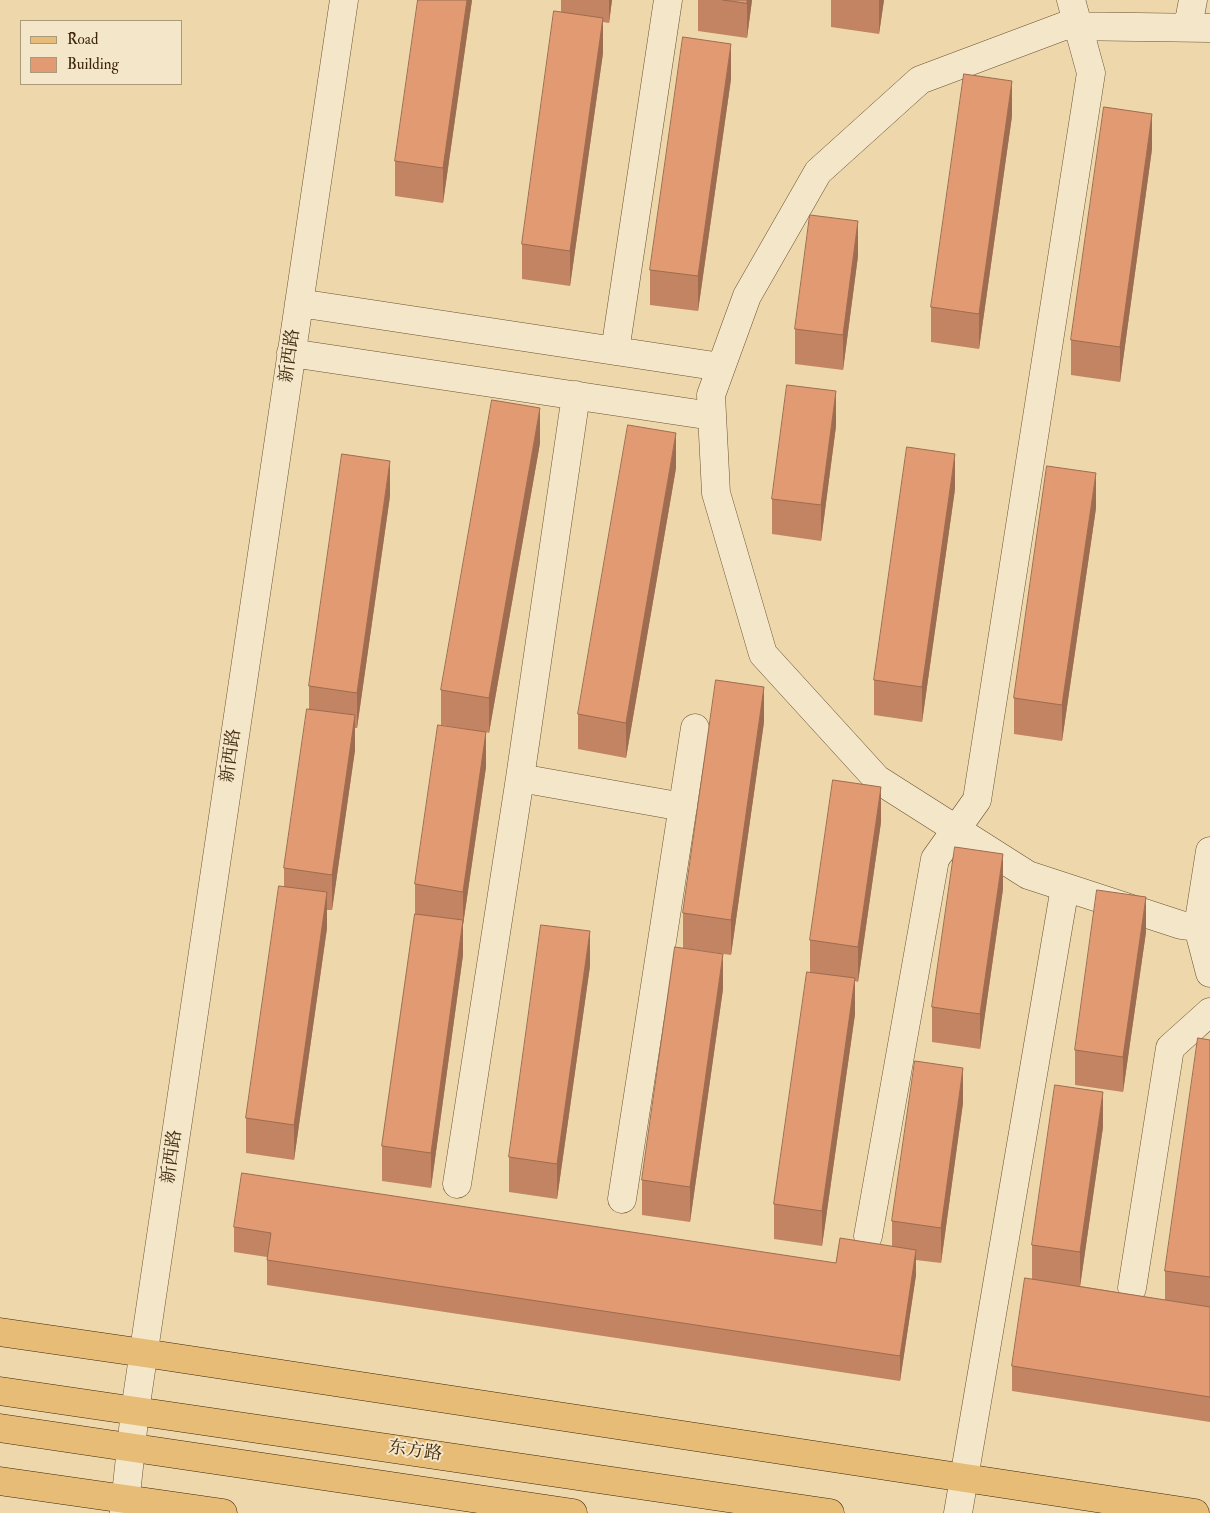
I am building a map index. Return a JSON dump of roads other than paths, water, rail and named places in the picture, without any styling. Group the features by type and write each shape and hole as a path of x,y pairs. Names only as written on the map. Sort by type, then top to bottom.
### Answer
{"main road":[{"path":"0,1332 1196,1513"},
{"name":"东方路","path":"0,1391 830,1513"},
{"path":"0,1428 573,1513"},
{"path":"0,1481 125,1506 223,1513"}],"street":[{"name":"新西路","path":"125,1506 135,1411 344,0"},
{"path":"614,351 668,0"},
{"path":"1074,13 1199,28 1193,0"},
{"path":"1074,13 1064,26 920,80 818,172 747,296 711,395 716,493 763,654 877,780 1028,875 1181,925 1204,928"},
{"path":"868,1236 935,859 977,800 1091,73 1074,13"},
{"path":"299,303 722,367"},
{"path":"292,353 712,416"},
{"path":"457,1184 520,778 576,395"},
{"path":"622,1199 695,728"},
{"path":"520,778 683,807"},
{"path":"1210,850 1204,928 1210,973"},
{"path":"958,1513 1065,886"},
{"path":"1132,1288 1170,1048 1210,1012"}]}
